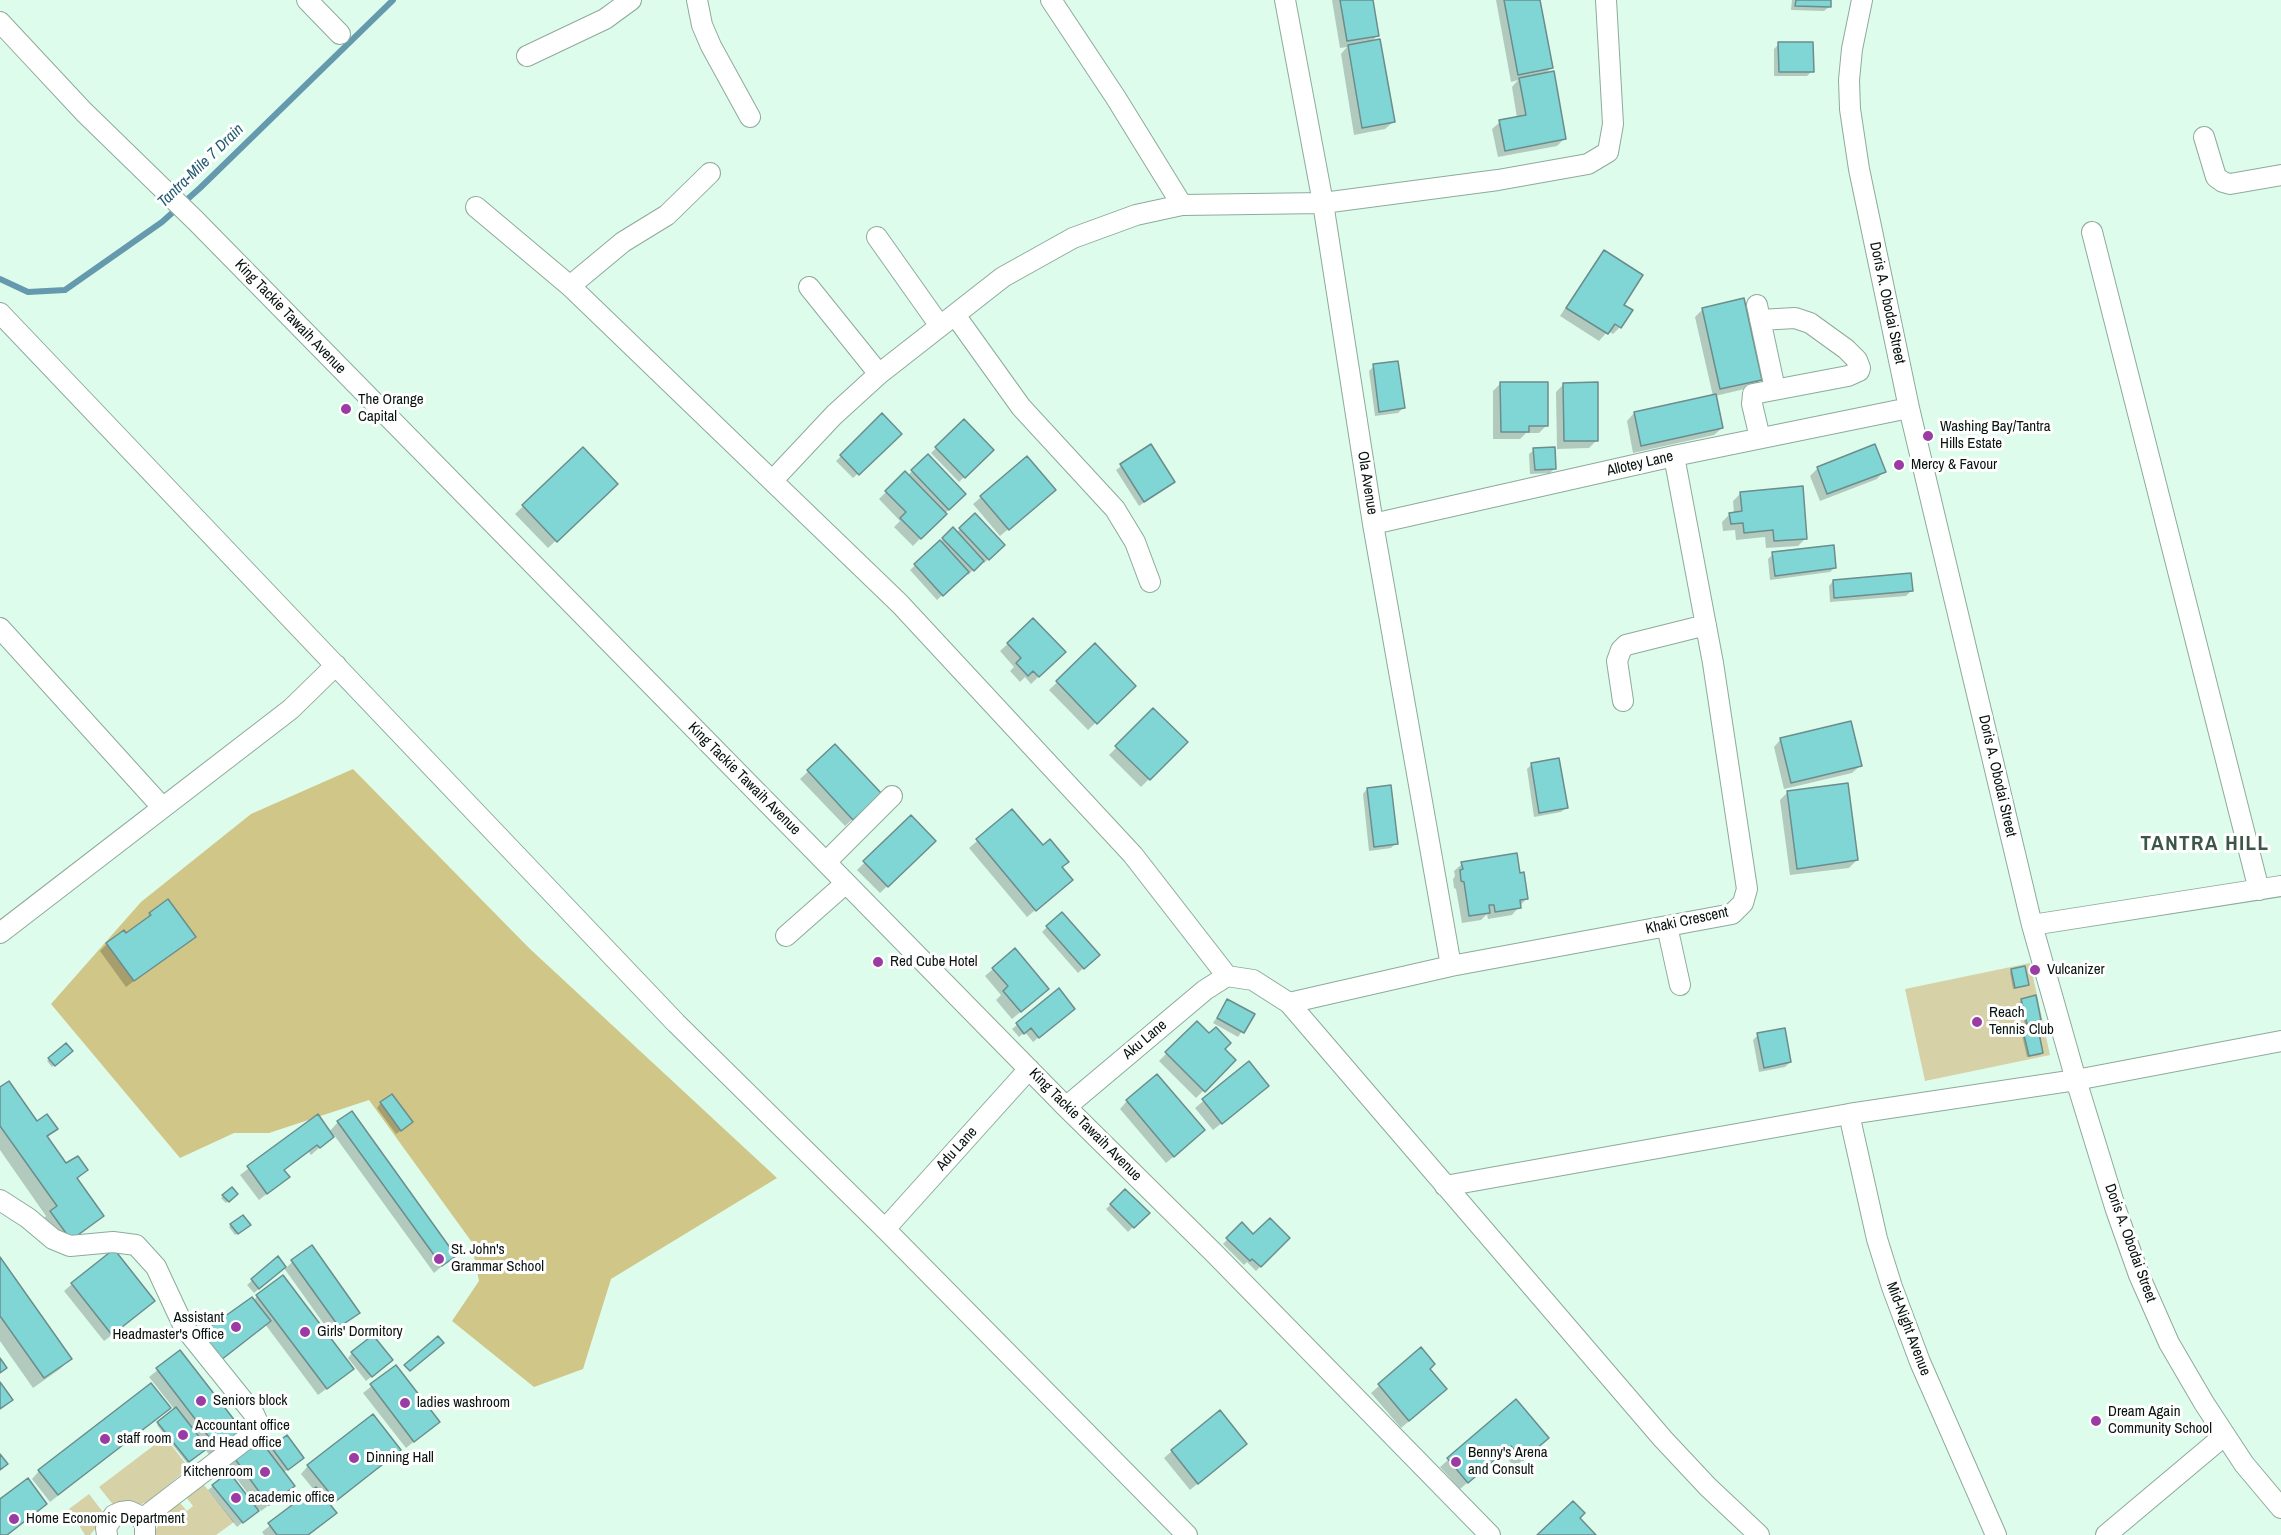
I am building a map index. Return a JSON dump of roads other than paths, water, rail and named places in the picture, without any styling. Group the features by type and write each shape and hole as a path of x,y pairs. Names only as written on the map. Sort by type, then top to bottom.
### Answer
{"street":[{"path":"308,0 340,34"},
{"path":"527,56 606,19 631,0"},
{"path":"697,0 702,24 711,46 750,117"},
{"path":"1051,0 1116,98 1182,205"},
{"name":"Ola Avenue","path":"1285,0 1323,203 1373,524 1451,966"},
{"path":"773,480 834,415 879,374 1003,277 1073,238 1136,215 1182,205 1323,203 1588,164 1608,152 1613,124 1606,0"},
{"name":"Doris A. Obodai Street","path":"1862,0 1852,50 1849,80 1850,109 1858,169 1909,408 2032,926 2076,1080 2116,1210 2139,1275 2169,1343 2225,1435 2244,1464 2281,1508"},
{"name":"King Tackie Tawaih Avenue","path":"0,22 84,112 196,221 1490,1535"},
{"path":"2204,137 2216,177 2223,182 2230,184 2281,175"},
{"path":"570,286 623,242 666,215 710,173"},
{"path":"476,207 570,286 900,604 1133,855 1227,976 1253,980 1289,1003 1663,1439 1708,1487 1759,1535"},
{"path":"2092,232 2259,890"},
{"path":"877,237 1021,406 1115,509 1135,542 1150,582"},
{"path":"809,287 879,374"},
{"path":"1760,438 1752,404 1753,394 1848,376 1859,371 1860,368 1857,360 1846,349 1810,323 1758,312 1775,389"},
{"path":"0,313 676,1023 885,1229 1187,1535"},
{"name":"Allotey Lane","path":"1373,524 1674,456 1909,408"},
{"name":"Khaki Crescent","path":"1289,1003 1451,966 1732,914 1743,903 1747,889 1706,625 1674,456"},
{"path":"1623,701 1617,661 1621,650 1626,645 1706,625"},
{"path":"0,628 162,807"},
{"path":"2,929 162,807 220,766 291,709 336,665"},
{"path":"826,862 892,796"},
{"path":"786,936 846,883"},
{"path":"2032,926 2281,886"},
{"path":"1667,926 1680,986"},
{"name":"Aku Lane","path":"1066,1107 1205,990 1227,976"},
{"path":"1445,1186 1849,1114 2076,1080 2281,1041"},
{"name":"Adu Lane","path":"885,1229 1029,1069"},
{"name":"Mid-Night Avenue","path":"1849,1114 1877,1239 1892,1287 1920,1362 1996,1535"},
{"path":"0,1200 28,1218 54,1239 70,1246 113,1242 136,1245 156,1267 184,1326 254,1414 258,1423 258,1430 144,1527 136,1514 121,1512 109,1521 106,1528 107,1535"},
{"path":"2106,1535 2225,1435"}],"waterway":[{"name":"Tantra-Mile 7 Drain","path":"0,279 28,292 65,290 162,222 200,188 393,0"}],"place":[{"name":"The Orange Capital","path":"346,409"},
{"name":"Washing Bay/Tantra Hills Estate","path":"1928,436"},
{"name":"Mercy & Favour","path":"1899,465"},
{"name":"Red Cube Hotel","path":"878,962"},
{"name":"Vulcanizer","path":"2035,970"},
{"name":"Reach Tennis Club","path":"1977,1022"},
{"name":"St. John's Grammar School","path":"439,1259"},
{"name":"Assistant Headmaster's Office","path":"236,1327"},
{"name":"Girls' Dormitory","path":"305,1332"},
{"name":"Seniors block","path":"201,1401"},
{"name":"ladies washroom","path":"405,1403"},
{"name":"Dream Again Community School","path":"2096,1421"},
{"name":"Accountant office and Head office","path":"183,1435"},
{"name":"staff room","path":"105,1439"},
{"name":"Dinning Hall","path":"354,1458"},
{"name":"Benny's Arena and Consult","path":"1456,1462"},
{"name":"Kitchenroom","path":"265,1472"},
{"name":"academic office","path":"236,1498"},
{"name":"Home Economic Department","path":"14,1519"}],"district":[{"name":"TANTRA HILL","path":"2205,844"}]}
